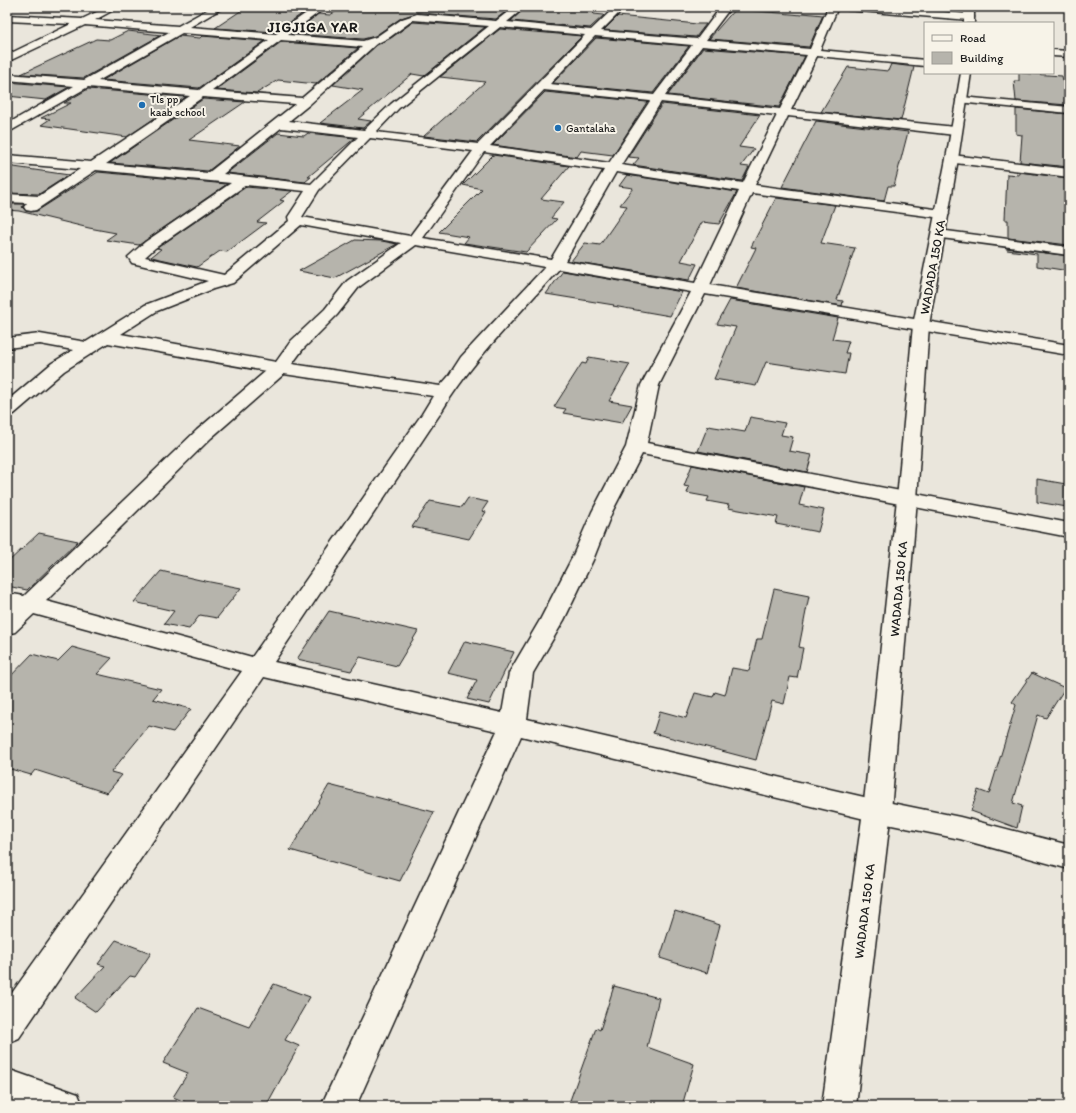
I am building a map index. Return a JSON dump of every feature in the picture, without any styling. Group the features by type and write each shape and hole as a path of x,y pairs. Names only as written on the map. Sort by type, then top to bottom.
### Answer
{"street":[{"path":"7,59 114,7"},
{"path":"7,129 219,7"},
{"path":"7,198 36,203 93,167 201,94 278,36 321,7"},
{"path":"211,177 280,124 343,71 372,43 380,40 423,7"},
{"path":"298,221 295,217 314,188 395,106 520,7"},
{"path":"7,626 17,603 204,434 280,368 297,345 331,312 352,284 414,240 481,148 620,7"},
{"path":"7,1027 258,666 444,392 455,380 467,361 555,265 613,167 658,98 726,7"},
{"path":"338,1106 513,725 521,673 552,620 582,560 602,512 636,447 650,385 700,289 747,188 786,112 833,7"},
{"path":"848,7 969,16"},
{"path":"411,17 699,44 924,63"},
{"path":"7,18 84,22 372,43"},
{"path":"1054,53 1069,54"},
{"name":"WADADA 150 KA","path":"839,1106 877,811 907,499 921,325 939,234 952,159 955,131 966,74"},
{"path":"7,77 306,102"},
{"path":"541,86 955,131"},
{"path":"962,100 1069,110"},
{"path":"280,124 481,148 747,188 942,214"},
{"path":"952,159 1069,173"},
{"path":"7,160 211,177 314,188"},
{"path":"227,280 136,259 150,245 243,181"},
{"path":"7,410 58,367 88,346 151,308 207,286 227,280 298,221 1069,350"},
{"path":"939,234 1069,251"},
{"path":"104,336 162,345 179,350 280,368 444,392"},
{"path":"7,343 40,339 88,346"},
{"path":"636,447 1069,530"},
{"path":"17,603 258,666 877,811 960,828 1069,857"},
{"path":"7,1086 66,1106"}],"building":[{"path":"343,7 415,7 463,11 467,7 512,7 496,19 417,13 401,18 375,36 363,39 292,34 318,14 330,15"},
{"path":"526,7 600,7 593,14 604,15 590,28 511,21"},
{"path":"245,8 303,13 276,32 215,28"},
{"path":"735,9 802,15 803,13 823,15 809,47 709,39"},
{"path":"618,16 706,24 696,37 604,30"},
{"path":"413,22 485,27 424,76 412,74 358,119 371,121 363,128 320,123 363,90 333,85 377,45 391,38"},
{"path":"500,29 582,36 477,142 424,136 485,82 440,77"},
{"path":"128,31 161,35 84,78 21,74 96,39 110,40"},
{"path":"179,36 200,38 202,36 265,41 199,88 103,80"},
{"path":"596,38 689,46 653,93 553,83"},
{"path":"281,42 358,48 316,84 278,80 257,93 216,90"},
{"path":"703,48 805,56 779,107 668,95"},
{"path":"891,64 914,67 901,120 821,112 848,67 888,71"},
{"path":"1019,74 1062,76 1068,105 1016,101 1014,81 1019,81"},
{"path":"7,82 69,87 46,100 7,96"},
{"path":"88,89 186,97 127,137 41,125 50,119 41,118 71,103 64,103"},
{"path":"545,92 647,102 613,155 581,151 577,157 493,145"},
{"path":"203,99 245,102 189,140 240,146 208,171 110,163"},
{"path":"662,104 760,115 739,147 754,149 741,166 749,167 742,181 633,165 639,158 628,157"},
{"path":"1016,109 1068,114 1069,167 1020,162 1022,135 1016,134"},
{"path":"816,121 908,132 894,186 888,186 884,201 782,187"},
{"path":"278,133 304,136 308,133 355,138 308,177 311,177 305,182 227,173"},
{"path":"493,155 569,166 541,199 564,202 551,218 557,219 526,252 464,243 469,237 439,232 482,189 463,185"},
{"path":"7,166 69,175 39,194 7,193"},
{"path":"98,172 227,184 139,245 106,240 116,233 19,211 7,210 7,204 24,204 22,207 26,211 37,211"},
{"path":"1019,172 1069,178 1069,245 1008,238 1008,220 1005,220 1007,174 1019,175"},
{"path":"627,175 737,192 719,224 702,222 681,261 697,264 689,280 571,261 585,243 600,245 627,206 620,205 633,188 619,186"},
{"path":"246,187 292,191 280,200 284,201 257,222 266,223 227,252 220,251 197,267 151,257 161,249 157,248"},
{"path":"776,198 835,205 821,243 855,248 837,300 843,301 842,306 736,288 756,248 751,247"},
{"path":"355,240 382,241 397,244 335,278 299,271"},
{"path":"1007,248 1069,256 1069,271 1037,266 1037,254 1007,250"},
{"path":"563,271 682,292 670,316 546,294"},
{"path":"730,300 838,318 832,339 849,341 845,353 849,353 845,374 766,362 756,386 714,379 736,327 717,324"},
{"path":"589,357 630,364 609,401 632,405 622,423 563,413 566,409 554,407 582,363 586,364"},
{"path":"750,417 785,423 781,435 793,437 789,451 812,455 807,472 698,451 708,426 745,432"},
{"path":"692,465 804,487 799,505 824,510 818,532 776,524 778,517 728,508 729,505 707,501 709,497 687,493 689,487 684,486"},
{"path":"1037,479 1066,484 1067,507 1037,502"},
{"path":"468,498 488,502 482,511 486,512 469,539 412,527 430,501 462,507"},
{"path":"39,533 78,541 27,590 7,586 7,563"},
{"path":"161,571 241,588 217,618 200,615 189,629 164,624 174,611 134,602"},
{"path":"774,589 809,596 799,647 803,648 797,678 790,677 784,704 772,701 756,760 653,733 660,711 686,718 695,693 713,697 715,692 725,695 732,668 749,671 757,639 762,639"},
{"path":"329,611 418,631 397,666 360,657 351,671 297,659"},
{"path":"465,641 514,652 489,704 467,699 477,680 448,673"},
{"path":"72,647 112,658 97,674 161,689 153,699 191,709 173,732 149,726 111,772 122,775 107,793 35,770 31,775 7,768 7,680 32,654 58,661"},
{"path":"1032,673 1065,688 1046,718 1038,715 1013,803 1022,806 1017,828 971,811 978,790 989,794 1016,705 1012,702"},
{"path":"329,785 434,812 400,881 290,850"},
{"path":"675,911 720,925 707,973 660,958"},
{"path":"116,940 151,953 135,977 130,976 96,1012 75,998 105,966 98,964"},
{"path":"274,984 310,997 285,1040 299,1046 266,1106 195,1106 173,1097 188,1073 163,1063 198,1008 249,1027"},
{"path":"614,986 659,998 647,1047 694,1064 682,1106 568,1106 596,1028 600,1030"}],"place":[{"name":"Tls pp kaab school","path":"142,105"},
{"name":"Gantalaha","path":"558,128"}],"district":[{"name":"JIGJIGA YAR","path":"313,27"}]}
